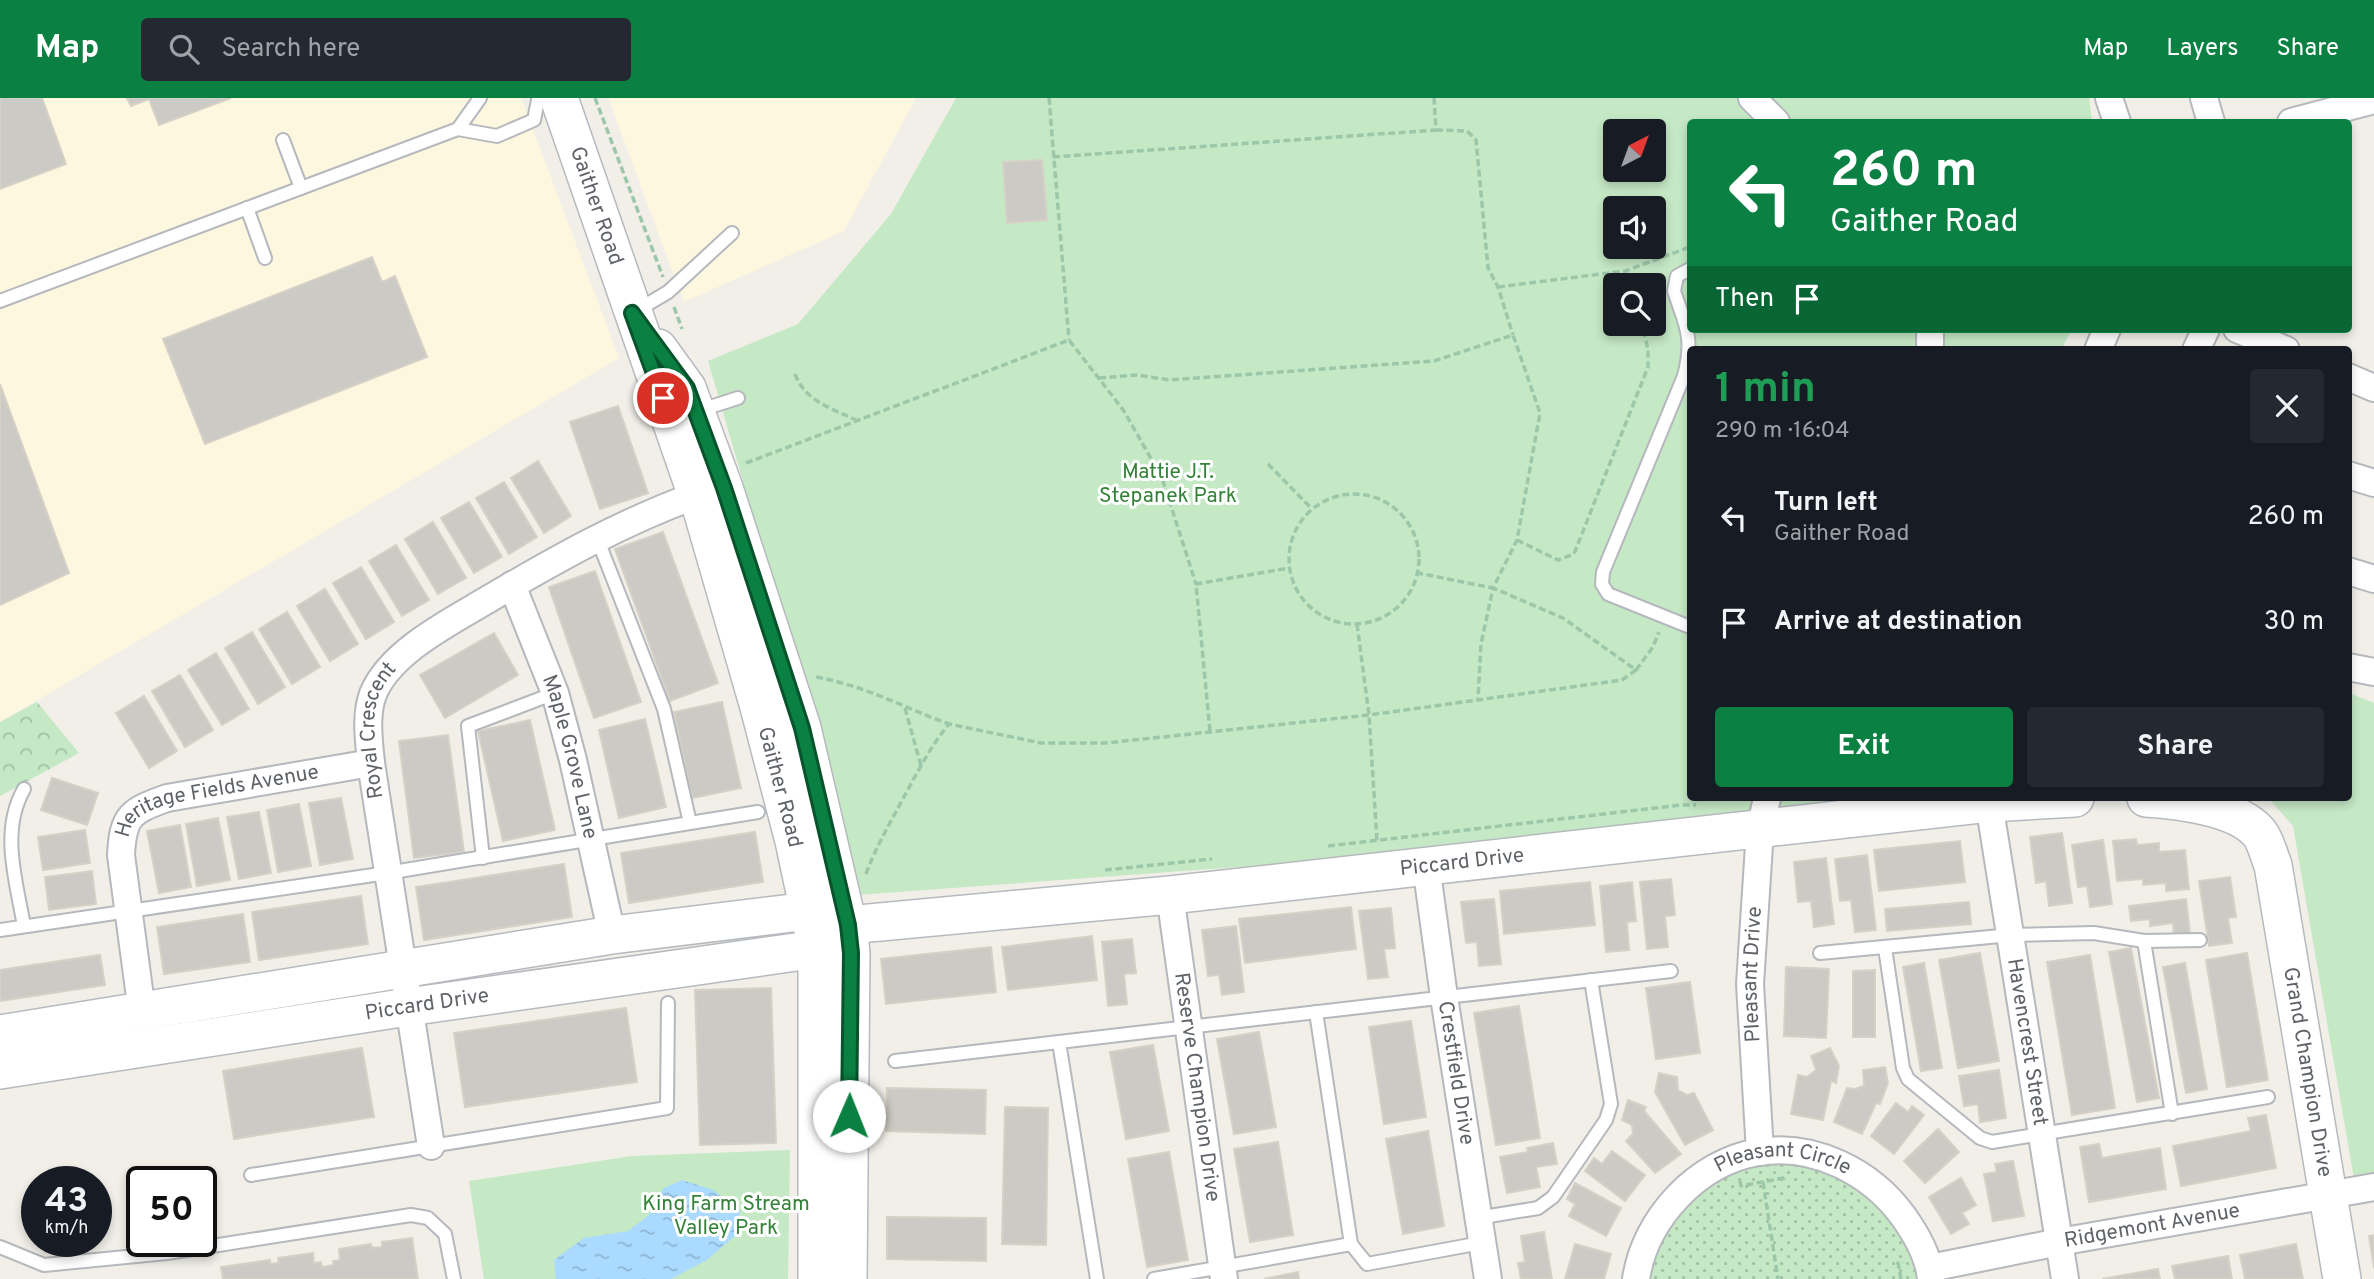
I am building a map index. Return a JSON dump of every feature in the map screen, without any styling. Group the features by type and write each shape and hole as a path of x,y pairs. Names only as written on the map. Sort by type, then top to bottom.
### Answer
{"street":[{"name":"Gaither Road","path":"544,98 632,313 697,495 759,707 794,841 817,948 817,1279"},
{"path":"1752,98 1773,119"},
{"path":"2109,98 2115,119"},
{"path":"2204,98 2210,119"},
{"path":"2302,119 2374,100"},
{"name":"Gaither Road","path":"632,313 687,388 724,488 802,728 848,925 851,953 848,1279"},
{"path":"2246,333 2277,346"},
{"path":"2352,379 2374,388"},
{"path":"2352,476 2374,483"},
{"name":"Royal Crescent","path":"431,1146 371,763 368,721 373,694 389,669 428,636 597,538 649,513 697,495"},
{"path":"2352,572 2374,579"},
{"name":"Maple Grove Lane","path":"512,585 555,693 612,935"},
{"path":"2352,668 2374,672"},
{"name":"Heritage Fields Avenue","path":"142,1012 121,855 122,831 138,809 167,798 371,763"},
{"name":"Piccard Drive","path":"0,1034 612,935 809,911 848,925 1170,895 1426,865 1763,814 2023,801"},
{"name":"Grand Champion Drive","path":"2182,801 2236,816 2260,834 2273,865 2342,1279"},
{"name":"Havencrest Street","path":"1989,803 2065,1279"},
{"name":"Pleasant Drive","path":"1760,1152 1750,984 1763,814"},
{"name":"Crestfield Drive","path":"1426,865 1488,1279"},
{"name":"Reserve Champion Drive","path":"1170,895 1223,1273"},
{"name":"Piccard Drive","path":"0,1070 817,948 848,925"},
{"name":"Pleasant Circle","path":"1636,1279 1647,1240 1669,1206 1689,1185 1741,1156 1760,1152 1804,1154 1828,1160 1851,1169 1878,1187 1911,1227 1930,1274"},
{"name":"Ridgemont Avenue","path":"1930,1274 2059,1242 2374,1187"}],"lane":[{"path":"458,129 480,98"},
{"path":"0,299 458,129 497,136 534,120 544,98"},
{"path":"283,140 301,188"},
{"path":"247,208 265,258"},
{"path":"632,313 668,292 732,233"},
{"path":"1687,271 1677,276 1674,284 1687,329"},
{"path":"1687,364 1603,572 1602,584 1608,594 1687,626"},
{"path":"698,418 710,407 738,398"},
{"path":"597,538 664,709 690,823"},
{"path":"483,858 468,726 555,693"},
{"path":"24,789 14,806 10,836 24,926"},
{"path":"0,930 387,873 758,812"},
{"path":"1820,953 2011,935 2094,933 2144,941 2200,940"},
{"path":"2144,941 2172,1114"},
{"path":"1885,948 1902,1068 1908,1079 1980,1138 1992,1142 2268,1097"},
{"path":"895,1061 1671,971"},
{"path":"1316,1012 1352,1244 1367,1264 1479,1230 1538,1208 1553,1197 1606,1120 1611,1104 1591,980"},
{"path":"251,1175 667,1108 668,1003"},
{"path":"1059,1042 1097,1279"},
{"path":"0,1247 44,1265 167,1253 411,1215 428,1218 445,1234 454,1279"},
{"path":"1154,1279 1223,1273 1352,1244"}],"path":[{"path":"1049,98 1069,340 1124,411 1162,478 1196,584 1210,731"},
{"path":"1434,98 1436,130"},
{"path":"1053,157 1436,130 1467,131 1476,140 1488,268 1498,288 1541,412 1517,540 1493,589 1480,644 1478,699"},
{"path":"1498,288 1625,271 1687,248"},
{"path":"1099,378 1138,375 1170,380 1434,361 1513,335"},
{"path":"1517,540 1558,560 1574,554 1648,367 1645,336"},
{"path":"746,463 1069,340"},
{"path":"795,374 799,385 811,398 856,420"},
{"path":"1268,464 1312,509"},
{"path":"1362,494 1380,499 1395,508 1408,521 1416,537 1420,555 1418,573 1410,593 1396,609 1378,620 1357,624 1329,619 1306,603 1295,586 1289,568 1289,552 1301,521 1312,509 1335,497 1362,494"},
{"path":"1196,584 1289,568"},
{"path":"1418,573 1493,589 1563,618 1636,670"},
{"path":"806,675 862,688 949,724 1041,743 1106,743 1369,716 1622,680 1636,670 1653,647 1661,616"},
{"path":"1357,624 1369,716 1377,840"},
{"path":"905,708 921,766"},
{"path":"865,878 872,856 921,766 935,741 949,724"},
{"path":"1323,846 1681,805 1706,806"},
{"path":"1097,871 1216,859"},
{"path":"1737,1172 1741,1186 1784,1178 1784,1172 1794,1173"},
{"path":"1763,1182 1778,1279"},
{"path":"1903,1255 1905,1262"}],"shaded area":[{"path":"0,98 521,98 619,358 0,722"},
{"path":"608,98 916,98 844,231 684,302"}],"green space":[{"name":"Mattie J.T. Stepanek Park","path":"956,98 2089,98 2092,119 1687,119 1687,333 2070,333 2063,346 1687,346 1687,801 1879,801 1757,829 857,895 821,748 708,361 798,324 891,214"},
{"path":"2352,694 2374,703 2374,1186 2356,1190 2293,826 2271,801 2352,801"},
{"path":"37,702 79,753 0,796 0,722"},
{"name":"King Farm Stream Valley Park","path":"790,1150 788,1279 484,1279 469,1181 632,1156"},
{"path":"1779,1162 1827,1170 1871,1193 1905,1237 1918,1279 1645,1279 1674,1214 1723,1175"}],"water":[{"path":"682,1180 713,1190 740,1210 736,1235 707,1260 671,1279 556,1279 554,1260 584,1238 628,1231 648,1216 664,1188"}],"building":[{"path":"0,98 42,98 66,164 0,189"},
{"path":"127,98 231,98 159,125 149,99 131,106"},
{"path":"1042,160 1047,220 1007,223 1003,162"},
{"path":"372,257 382,282 395,276 427,357 205,444 163,339"},
{"path":"0,384 69,573 0,605"},
{"path":"618,406 648,493 600,509 570,422"},
{"path":"538,461 571,516 544,533 511,478"},
{"path":"504,482 537,537 509,554 476,498"},
{"path":"469,502 502,557 474,573 441,518"},
{"path":"433,522 466,578 438,594 405,539"},
{"path":"663,532 718,683 670,701 615,549"},
{"path":"396,545 429,600 402,616 369,561"},
{"path":"361,567 394,622 366,639 333,583"},
{"path":"595,571 641,702 594,718 549,587"},
{"path":"325,589 358,644 330,661 297,606"},
{"path":"287,612 320,667 292,684 259,629"},
{"path":"252,632 285,687 258,704 225,648"},
{"path":"494,633 518,675 445,718 420,675"},
{"path":"216,653 249,709 222,725 188,670"},
{"path":"180,675 213,730 185,747 152,691"},
{"path":"144,696 177,751 149,768 116,713"},
{"path":"722,702 741,788 692,798 674,712"},
{"path":"645,719 666,807 619,818 599,730"},
{"path":"530,720 555,830 503,841 478,731"},
{"path":"448,735 464,852 414,858 399,741"},
{"path":"52,778 98,793 87,825 41,810"},
{"path":"341,798 353,859 320,865 309,803"},
{"path":"299,804 311,866 278,872 267,810"},
{"path":"259,812 271,873 239,879 227,817"},
{"path":"218,818 230,880 197,886 186,824"},
{"path":"180,825 191,887 159,893 147,831"},
{"path":"85,830 90,863 43,870 38,837"},
{"path":"755,832 763,882 629,903 621,853"},
{"path":"2062,833 2072,903 2049,906 2046,881 2036,883 2030,837"},
{"path":"2136,839 2137,845 2159,843 2159,852 2185,850 2189,889 2166,891 2166,883 2143,885 2143,879 2117,881 2113,841"},
{"path":"2103,840 2112,904 2090,907 2087,886 2078,887 2072,845"},
{"path":"1960,841 1965,882 1879,891 1874,850"},
{"path":"1867,855 1876,930 1855,932 1851,900 1840,901 1835,859"},
{"path":"1826,858 1834,924 1814,927 1811,901 1798,902 1794,862"},
{"path":"564,864 572,917 424,940 416,887"},
{"path":"92,871 96,904 49,910 45,877"},
{"path":"2230,877 2236,917 2228,918 2232,943 2209,946 2199,881"},
{"path":"1671,879 1675,915 1665,916 1668,947 1647,949 1640,882"},
{"path":"1590,882 1595,925 1504,934 1500,891"},
{"path":"1632,882 1636,921 1627,922 1629,950 1606,952 1600,886"},
{"path":"361,896 368,944 259,960 252,912"},
{"path":"1494,899 1501,964 1479,966 1477,942 1466,943 1461,902"},
{"path":"2186,899 2190,933 2174,935 2173,923 2150,926 2150,919 2131,921 2129,906"},
{"path":"1969,902 1971,924 1887,931 1885,909"},
{"path":"1351,907 1356,949 1245,963 1239,919"},
{"path":"1391,908 1395,948 1384,949 1388,977 1368,979 1359,911"},
{"path":"243,914 250,962 164,974 157,927"},
{"path":"1236,926 1244,992 1222,995 1219,975 1208,976 1202,930"},
{"path":"1092,936 1097,980 1008,990 1002,947"},
{"path":"1132,939 1136,973 1124,974 1127,1004 1108,1006 1102,942"},
{"path":"991,947 996,992 886,1004 881,959"},
{"path":"2131,948 2159,1098 2137,1102 2109,952"},
{"path":"1980,953 1999,1061 1958,1068 1939,960"},
{"path":"2247,953 2268,1080 2227,1087 2206,960"},
{"path":"100,955 105,985 0,1001 0,970"},
{"path":"2090,955 2115,1108 2072,1115 2047,962"},
{"path":"1924,963 1942,1068 1921,1071 1903,967"},
{"path":"2185,963 2207,1089 2186,1093 2163,967"},
{"path":"1786,967 1829,969 1826,1038 1784,1036"},
{"path":"1875,970 1875,1037 1853,1037 1853,971"},
{"path":"1690,982 1700,1053 1656,1059 1646,988"},
{"path":"771,988 776,1143 700,1145 695,990"},
{"path":"1519,1006 1540,1138 1496,1145 1474,1013"},
{"path":"626,1008 637,1082 465,1107 454,1033"},
{"path":"1411,1021 1426,1117 1384,1124 1369,1027"},
{"path":"1259,1032 1276,1127 1234,1134 1217,1039"},
{"path":"1153,1045 1169,1131 1126,1139 1110,1052"},
{"path":"362,1048 374,1117 234,1139 223,1071"},
{"path":"1830,1048 1839,1066 1836,1083 1831,1081 1823,1120 1791,1114 1798,1075 1807,1077 1816,1070 1811,1056"},
{"path":"1885,1067 1888,1083 1880,1104 1876,1103 1862,1134 1834,1122 1847,1088 1864,1086 1863,1070"},
{"path":"1999,1070 2006,1118 1980,1122 1978,1104 1964,1106 1959,1076"},
{"path":"1659,1073 1677,1077 1678,1090 1687,1095 1694,1093 1713,1130 1685,1145 1655,1092"},
{"path":"887,1088 986,1090 985,1134 886,1131"},
{"path":"1628,1100 1646,1107 1644,1111 1681,1154 1655,1173 1626,1141 1633,1134 1632,1125 1622,1120"},
{"path":"1896,1103 1908,1112 1912,1106 1924,1115 1894,1154 1871,1136"},
{"path":"1005,1107 1048,1108 1046,1245 1002,1244"},
{"path":"2266,1115 2276,1168 2181,1186 2173,1146 2251,1131 2248,1118"},
{"path":"1938,1129 1959,1152 1925,1183 1904,1161"},
{"path":"1428,1131 1444,1226 1403,1234 1386,1139"},
{"path":"1278,1142 1293,1235 1250,1242 1234,1149"},
{"path":"1553,1143 1557,1164 1536,1167 1540,1187 1507,1193 1500,1157 1528,1152 1527,1148"},
{"path":"2099,1144 2102,1158 2160,1148 2166,1189 2089,1202 2080,1147"},
{"path":"1612,1151 1645,1175 1625,1201 1585,1171 1594,1158 1602,1164"},
{"path":"1169,1152 1188,1260 1147,1267 1128,1159"},
{"path":"2013,1161 2024,1216 1993,1221 1984,1174 1997,1172 1995,1164"},
{"path":"1961,1178 1976,1205 1962,1213 1969,1224 1951,1234 1929,1197"},
{"path":"1575,1183 1621,1208 1606,1236 1569,1216 1575,1204 1567,1199"},
{"path":"887,1217 986,1218 986,1261 887,1259"},
{"path":"1544,1232 1552,1279 1521,1279 1518,1263 1525,1262 1521,1236"},
{"path":"2374,1235 2374,1268 2369,1236"},
{"path":"412,1238 418,1279 223,1279 221,1267 270,1260 270,1264 279,1263 278,1258 313,1253 314,1263 321,1262 322,1267 334,1265 333,1261 340,1260 339,1249 371,1244 372,1248 382,1247 382,1242"},
{"path":"1575,1244 1611,1254 1604,1279 1565,1279"},
{"path":"2296,1244 2303,1279 2245,1279 2240,1255"},
{"path":"2228,1256 2232,1279 2175,1279 2172,1266"},
{"path":"2158,1269 2160,1279 2102,1279"},
{"path":"1298,1272 1299,1279 1264,1279"}],"route":[{"path":"663,398 632,313 687,388 724,488 802,728 848,925 851,953 849,1116"}]}
